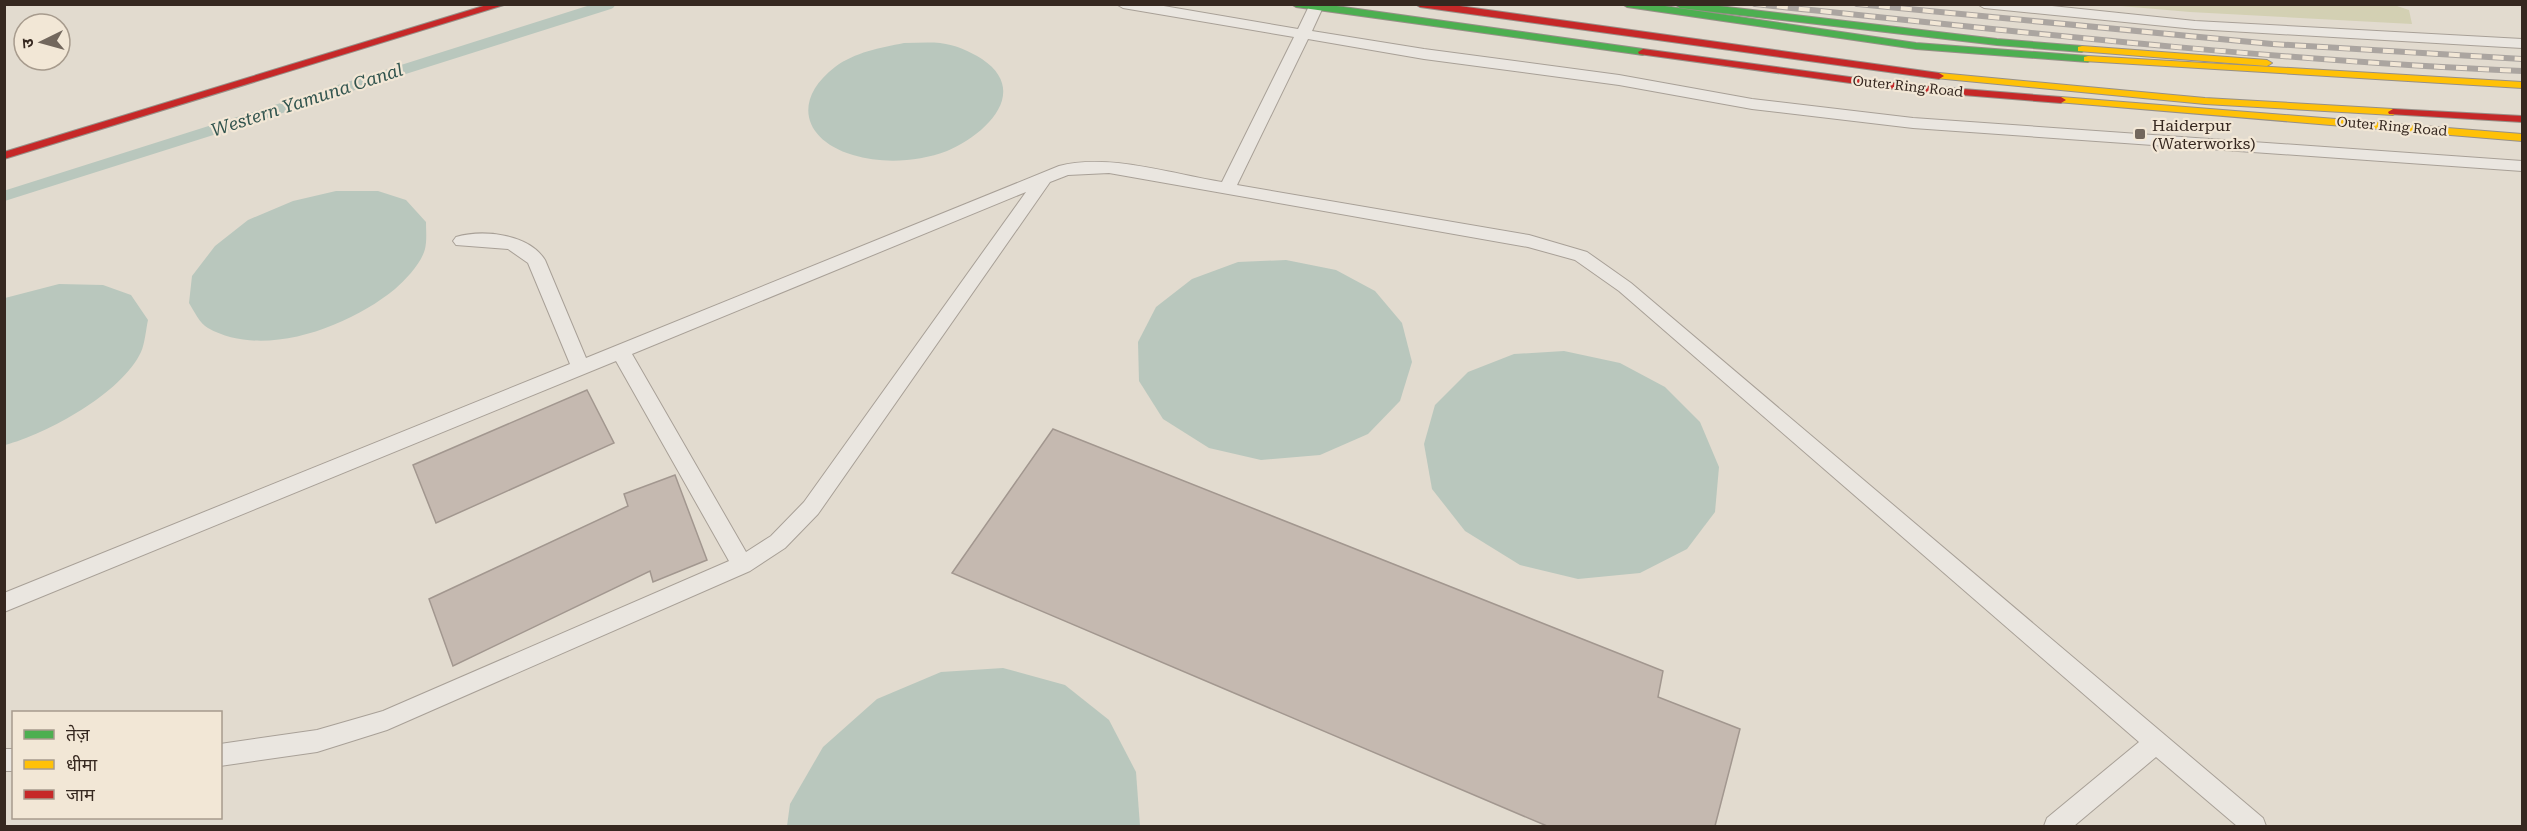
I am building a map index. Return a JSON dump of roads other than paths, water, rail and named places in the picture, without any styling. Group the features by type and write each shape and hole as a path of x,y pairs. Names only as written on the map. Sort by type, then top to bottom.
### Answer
{"main road":[{"path":"4,156 502,4"},
{"name":"Outer Ring Road","path":"1296,4 1901,87 2523,138"},
{"name":"Outer Ring Road","path":"1420,4 1907,73 2205,101 2523,119"},
{"path":"1627,4 1916,46 2198,67 2523,85"},
{"path":"1678,4 1997,42 2239,62 2523,78"}],"lane":[{"path":"1123,4 1425,54 1619,80 1752,104 1913,123 2523,166"},
{"path":"1984,4 2195,25 2523,44"},
{"path":"1226,190 1316,7"},
{"path":"4,603 1065,170 1088,166 1529,241 1581,256 1625,287 2254,826"},
{"path":"222,755 317,741 387,720 742,565 778,542 811,508 1042,181"},
{"path":"462,241 516,244 528,250 536,260 581,368"},
{"path":"621,352 742,565"},
{"path":"2056,826 2155,743"}],"waterway":[{"name":"Western Yamuna Canal","path":"4,196 610,4"}],"railway":[{"path":"1755,4 2234,52 2522,71"},
{"path":"1857,4 2272,44 2522,59"}],"place":[{"name":"Haiderpur (Waterworks)","path":"2140,134"}]}
